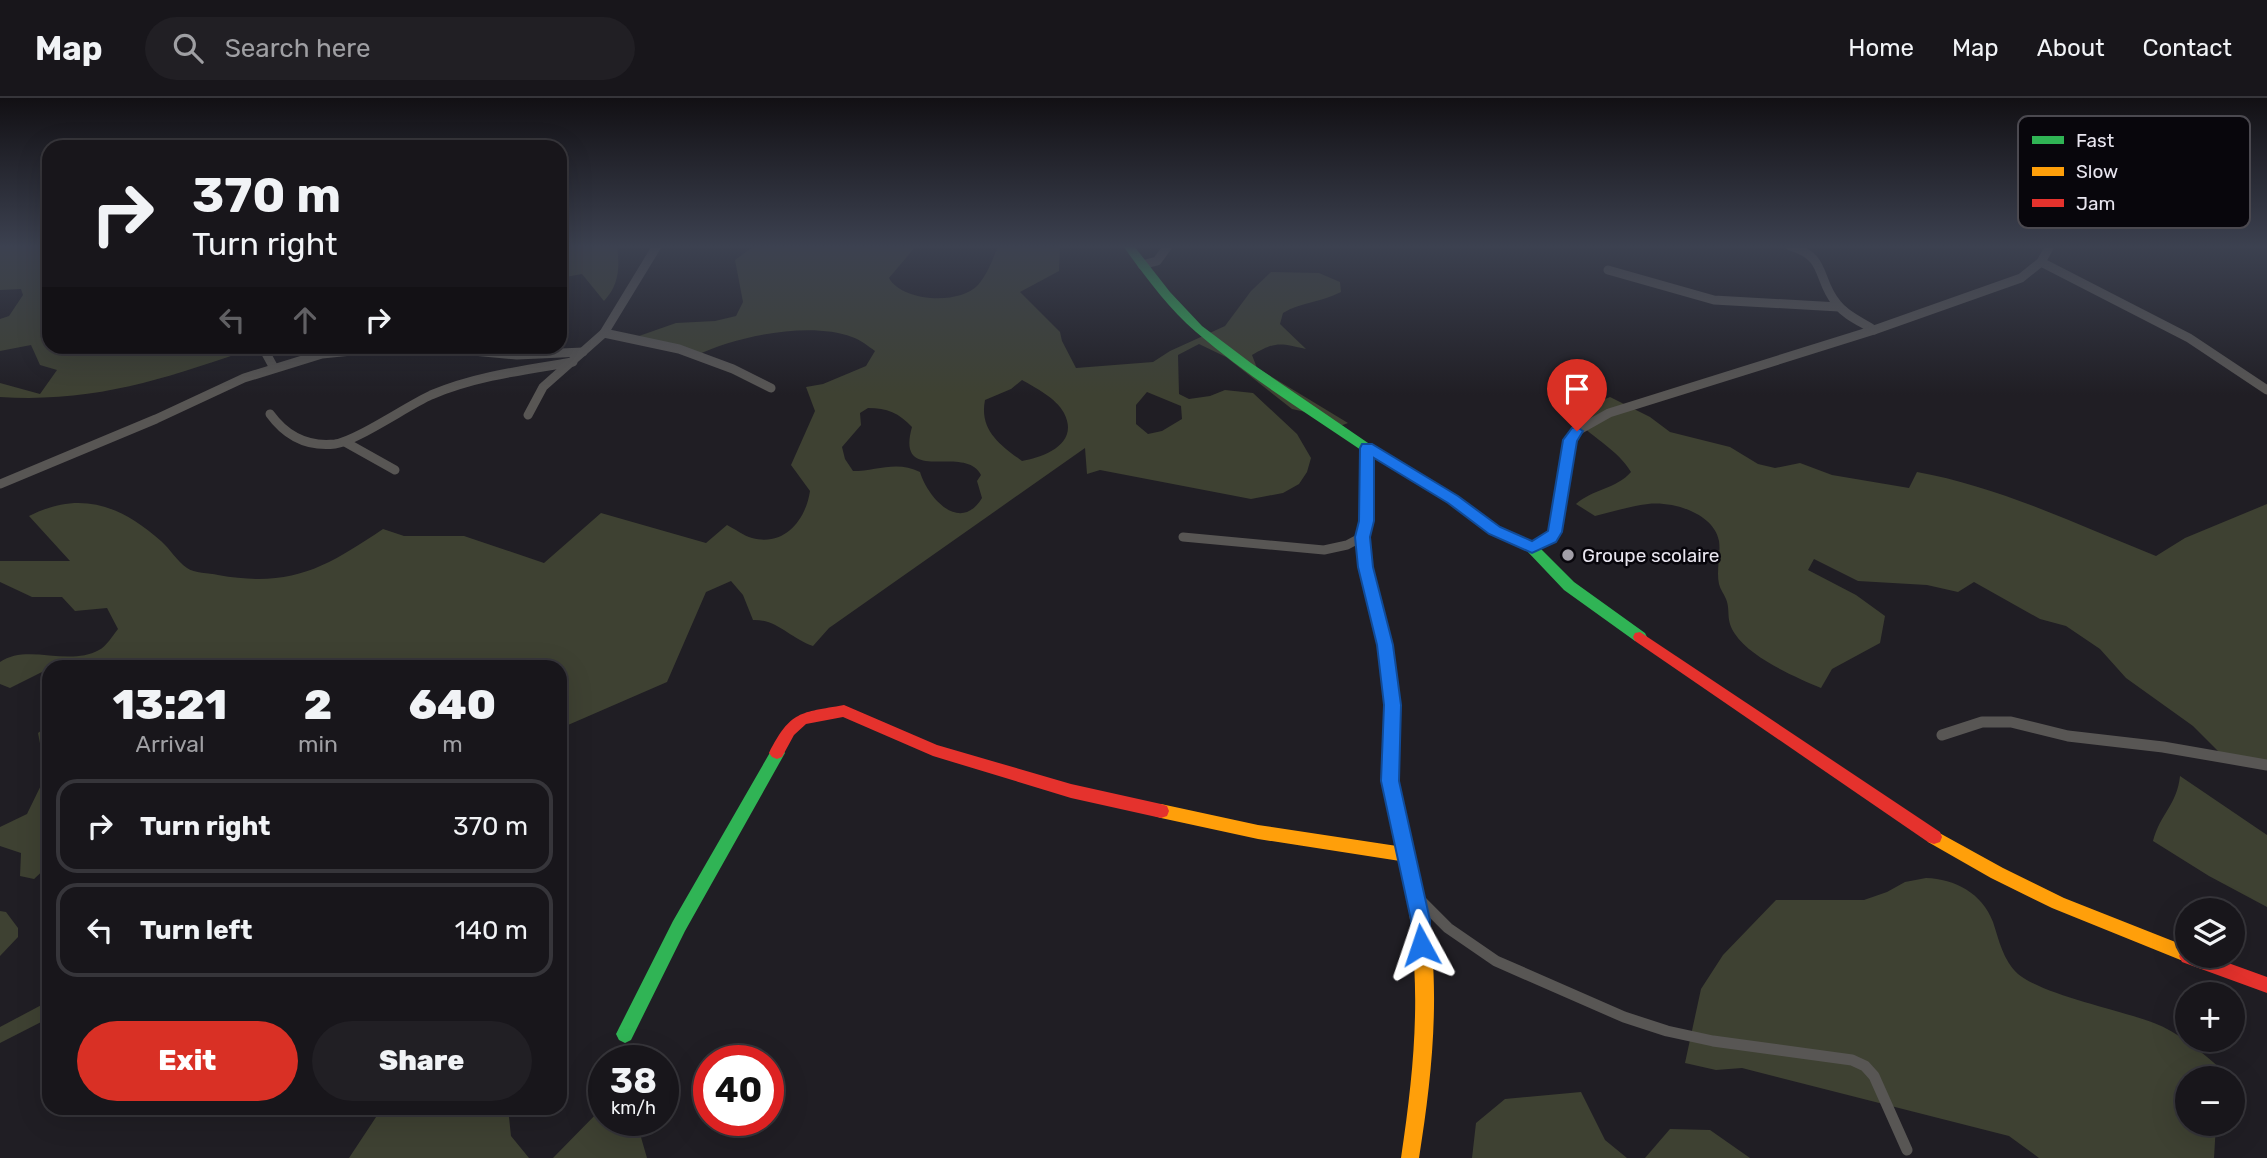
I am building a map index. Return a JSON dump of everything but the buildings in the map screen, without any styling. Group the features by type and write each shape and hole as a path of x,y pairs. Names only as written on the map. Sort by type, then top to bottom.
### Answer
{"street":[{"path":"528,415 543,387 604,333 627,295"},
{"path":"1169,295 1198,328 1273,385 1367,448 1453,500 1494,530 1532,548 1569,586 1611,618 1934,838 2058,903 2175,950"},
{"path":"1698,295 1749,304 1839,307"},
{"path":"1832,295 1839,307 1874,330"},
{"path":"1532,548 1551,538 1555,532 1570,440 1577,431 1591,422 1972,295"},
{"path":"2106,295 2189,338 2267,390"},
{"path":"604,333 679,349 733,369 771,388"},
{"path":"567,353 583,352"},
{"path":"266,354 274,368"},
{"path":"0,484 156,419 234,382 322,354"},
{"path":"506,354 539,354"},
{"path":"270,414 278,426 292,438 323,444 345,442 402,409 448,388 485,378 573,362"},
{"path":"345,442 395,470"},
{"path":"1367,448 1367,521 1362,537 1365,567 1385,645 1392,705 1390,781 1420,920 1425,1008 1421,1086 1410,1158"},
{"path":"1183,537 1324,551 1347,545 1362,537"},
{"path":"625,1034 679,926 738,821 789,731 802,719 844,712 946,755 1071,790 1258,832 1406,855"},
{"path":"1942,735 1982,722 2011,722 2068,736 2163,747 2267,765"},
{"path":"1413,892 1440,922 1471,948 1523,975 1620,1016 1704,1039 1852,1060 1865,1066 1874,1076 1907,1150"},
{"path":"2222,968 2267,985"}],"green space":[{"path":"23,295 42,295 42,354 237,354 162,378 100,392 35,398 0,397 0,383 40,394 57,370 40,365 31,345 0,351 0,319 9,316"},
{"path":"742,295 916,295 945,298 1023,295 1060,332 1076,368 1153,362 1170,351 1225,326 1248,295 1332,295 1283,313 1280,324 1306,349 1278,344 1252,355 1257,368 1348,423 1340,426 1319,415 1292,409 1226,357 1199,344 1178,355 1179,394 1189,399 1210,396 1225,390 1253,393 1297,434 1311,458 1307,472 1299,484 1283,493 1251,499 1100,470 1087,474 1085,448 829,628 813,646 777,626 753,620 743,595 731,581 706,592 667,682 567,726 567,660 42,660 42,672 10,688 0,684 0,662 22,655 87,655 107,644 118,629 107,608 75,611 62,597 32,597 0,582 0,561 70,561 29,516 65,504 99,505 115,510 161,541 190,570 266,579 306,572 325,564 383,529 404,536 464,536 544,563 601,513 706,543 727,525 752,538 764,540 784,534 799,521 810,491 791,465 815,411 806,387 823,384 866,366 875,351 852,337 816,330 753,337 697,355 639,336 676,323 715,321 736,316 743,302","holes":["1022,380 1056,403 1068,424 1064,441 1057,447 1022,461 993,436 985,420 984,411 985,400 1011,389","1147,392 1181,406 1182,419 1162,431 1148,434 1136,424 1136,405","868,408 892,412 912,427 909,445 913,455 922,460 961,462 973,466 981,475 977,481 982,498 964,513 955,512 937,501 920,472 895,466 853,471 845,459 842,447 861,425 860,413"]},
{"path":"1610,397 1650,417 1670,432 1730,447 1758,464 1775,468 1800,463 1832,475 1909,488 1917,472 1948,479 2009,497 2156,556 2185,538 2267,504 2267,768 2224,757 2193,726 2126,678 2100,649 2066,626 2040,619 1974,582 1958,592 1927,585 1858,581 1814,559 1808,570 1856,595 1885,616 1880,643 1832,669 1821,688 1774,666 1742,643 1732,629 1727,604 1719,584 1719,541 1715,531 1701,516 1680,507 1658,504 1641,505 1595,516 1576,504 1625,478 1631,472 1613,451 1577,421 1581,409"},
{"path":"42,730 42,754 38,733"},
{"path":"2180,776 2267,835 2267,907 2209,876 2153,841 2176,795"},
{"path":"42,783 42,872 34,879 20,876 21,853 0,846 0,827 27,814"},
{"path":"1937,879 1966,890 1982,903 1988,912 2002,950 2018,974 2045,989 2172,1031 2175,1033 2175,1052 2200,1052 2218,1066 2175,1066 2175,1136 2215,1136 2214,1158 2039,1158 2009,1136 1742,1068 1716,1070 1685,1063 1701,989 1723,955 1776,900 1864,900 1905,882"},
{"path":"0,911 6,912 18,928 18,937 0,956"},
{"path":"42,1005 42,1022 0,1043 0,1027"},
{"path":"1581,1092 1605,1140 1627,1158 1472,1158 1476,1123 1505,1099"},
{"path":"377,1115 509,1115 511,1136 529,1158 349,1158"},
{"path":"588,1122 588,1136 641,1136 647,1158 553,1158"},
{"path":"1670,1129 1710,1130 1750,1158 1645,1158"}],"traffic: fast":[{"path":"1167,295 1198,328 1247,366 1367,448 1453,500 1494,530 1532,548 1569,586 1640,637"},
{"path":"1367,448 1367,521 1362,537 1365,567 1385,645 1392,705 1390,781"},
{"path":"625,1034 679,926 777,753"}],"traffic: slow":[{"path":"1390,781 1416,901 1425,977 1422,1069 1410,1158"},
{"path":"1161,811 1258,832 1406,855"},
{"path":"1934,837 1997,873 2058,903 2175,950"}],"traffic: jam":[{"path":"1640,637 1934,837"},
{"path":"777,753 789,731 802,719 844,711 933,750 1071,791 1161,811"},
{"path":"2221,968 2267,985"}],"place":[{"name":"Groupe scolaire","path":"1568,555"}],"route":[{"path":"1421,945 1420,920 1390,781 1392,705 1385,645 1365,567 1362,537 1367,521 1367,448 1453,500 1494,530 1532,548 1551,538 1555,532 1564,465 1570,440 1577,431"}]}
